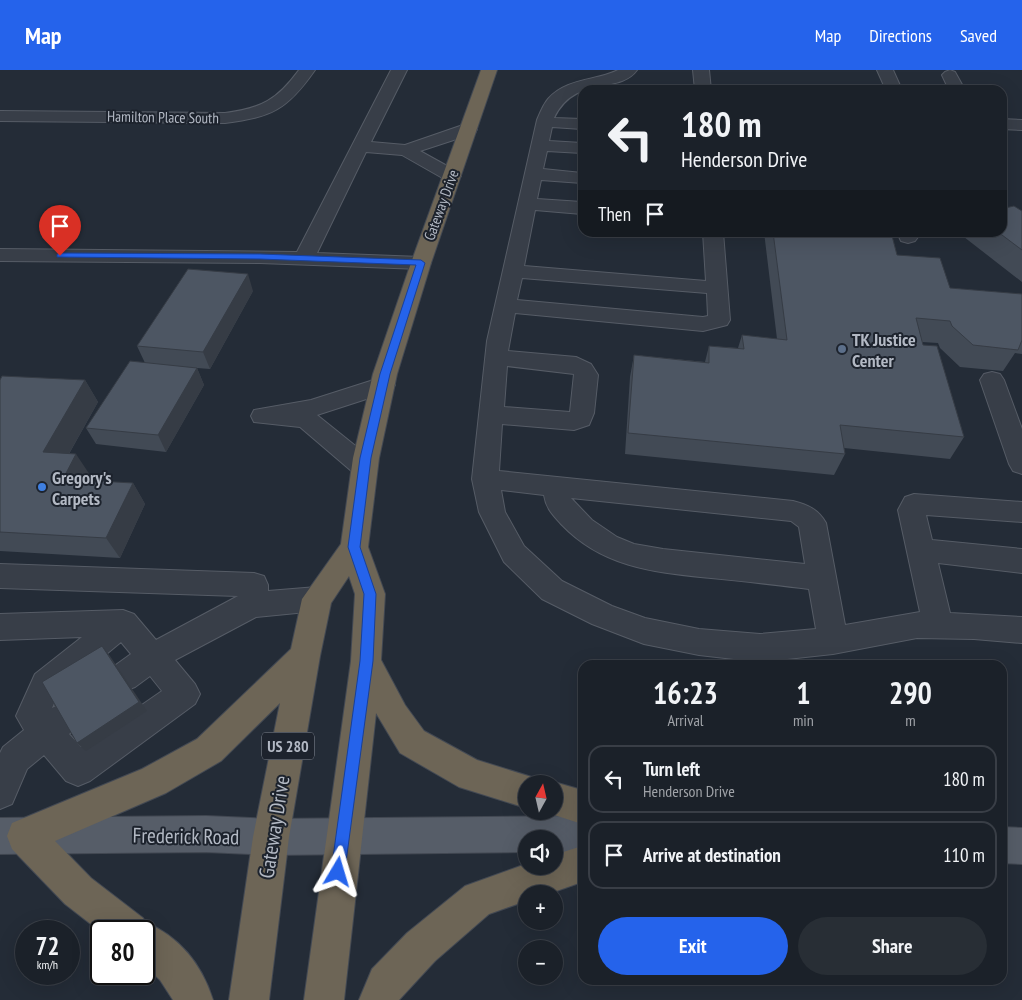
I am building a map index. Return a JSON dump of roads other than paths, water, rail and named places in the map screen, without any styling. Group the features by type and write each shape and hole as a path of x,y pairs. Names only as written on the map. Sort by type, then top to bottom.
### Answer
{"highway":[{"name":"Gateway Drive","path":"324,1000 366,661 370,594 354,547 364,467 383,385 421,263 489,70"},
{"name":"Gateway Drive","path":"248,1000 271,837 317,599 354,547"},
{"path":"116,920 12,836 154,781 209,750 251,711 305,656"},
{"path":"366,661 394,716 412,742 471,775 518,789"},
{"path":"563,802 578,806"},
{"path":"379,1000 386,983 421,947 478,899 578,865"},
{"path":"155,949 163,954 191,989 194,1000"}],"main road":[{"name":"Frederick Road","path":"12,836 206,834 271,837 578,834"},
{"path":"1007,845 1022,846"}],"street":[{"name":"Hamilton Place South","path":"0,116 225,118 247,116 266,111 281,102 290,94 307,70"},
{"path":"304,258 399,70"},
{"path":"584,85 622,75 629,70"},
{"path":"701,70 702,85"},
{"path":"885,70 892,85"},
{"path":"950,75 955,85"},
{"path":"576,94 555,102 543,133 513,271 497,357 485,479 492,512 514,554 552,590 602,615 644,631 698,642 760,648 832,640 916,625 974,626 1022,630"},
{"path":"1007,124 1022,125"},
{"path":"543,133 578,125"},
{"path":"361,146 406,150 469,129"},
{"path":"543,133 578,146"},
{"path":"406,150 452,176"},
{"path":"534,174 578,178"},
{"path":"528,204 578,208"},
{"path":"506,306 703,324 712,323 718,320 713,237"},
{"path":"0,255 304,258 421,263"},
{"path":"513,271 717,288"},
{"path":"491,416 574,421 580,419 586,375 583,369 576,365 497,357"},
{"path":"992,380 1022,464"},
{"path":"364,467 316,424 304,419 263,416 313,408 383,385"},
{"path":"485,479 793,511 804,515 812,523 832,640"},
{"path":"555,487 559,504 582,528 607,545 631,555 663,561 821,578"},
{"path":"938,626 911,510 914,504 1022,512"},
{"path":"920,550 1022,561"},
{"path":"0,576 254,585 252,605"},
{"path":"124,677 152,657 252,605 317,599"},
{"path":"123,623 184,694 78,769 56,724 32,716 46,684 123,623"},
{"path":"0,627 123,623"},
{"path":"0,792 16,758 56,724"}],"place":[{"name":"TK Justice Center","path":"842,349"},
{"name":"Gregory's Carpets","path":"42,487"}]}
